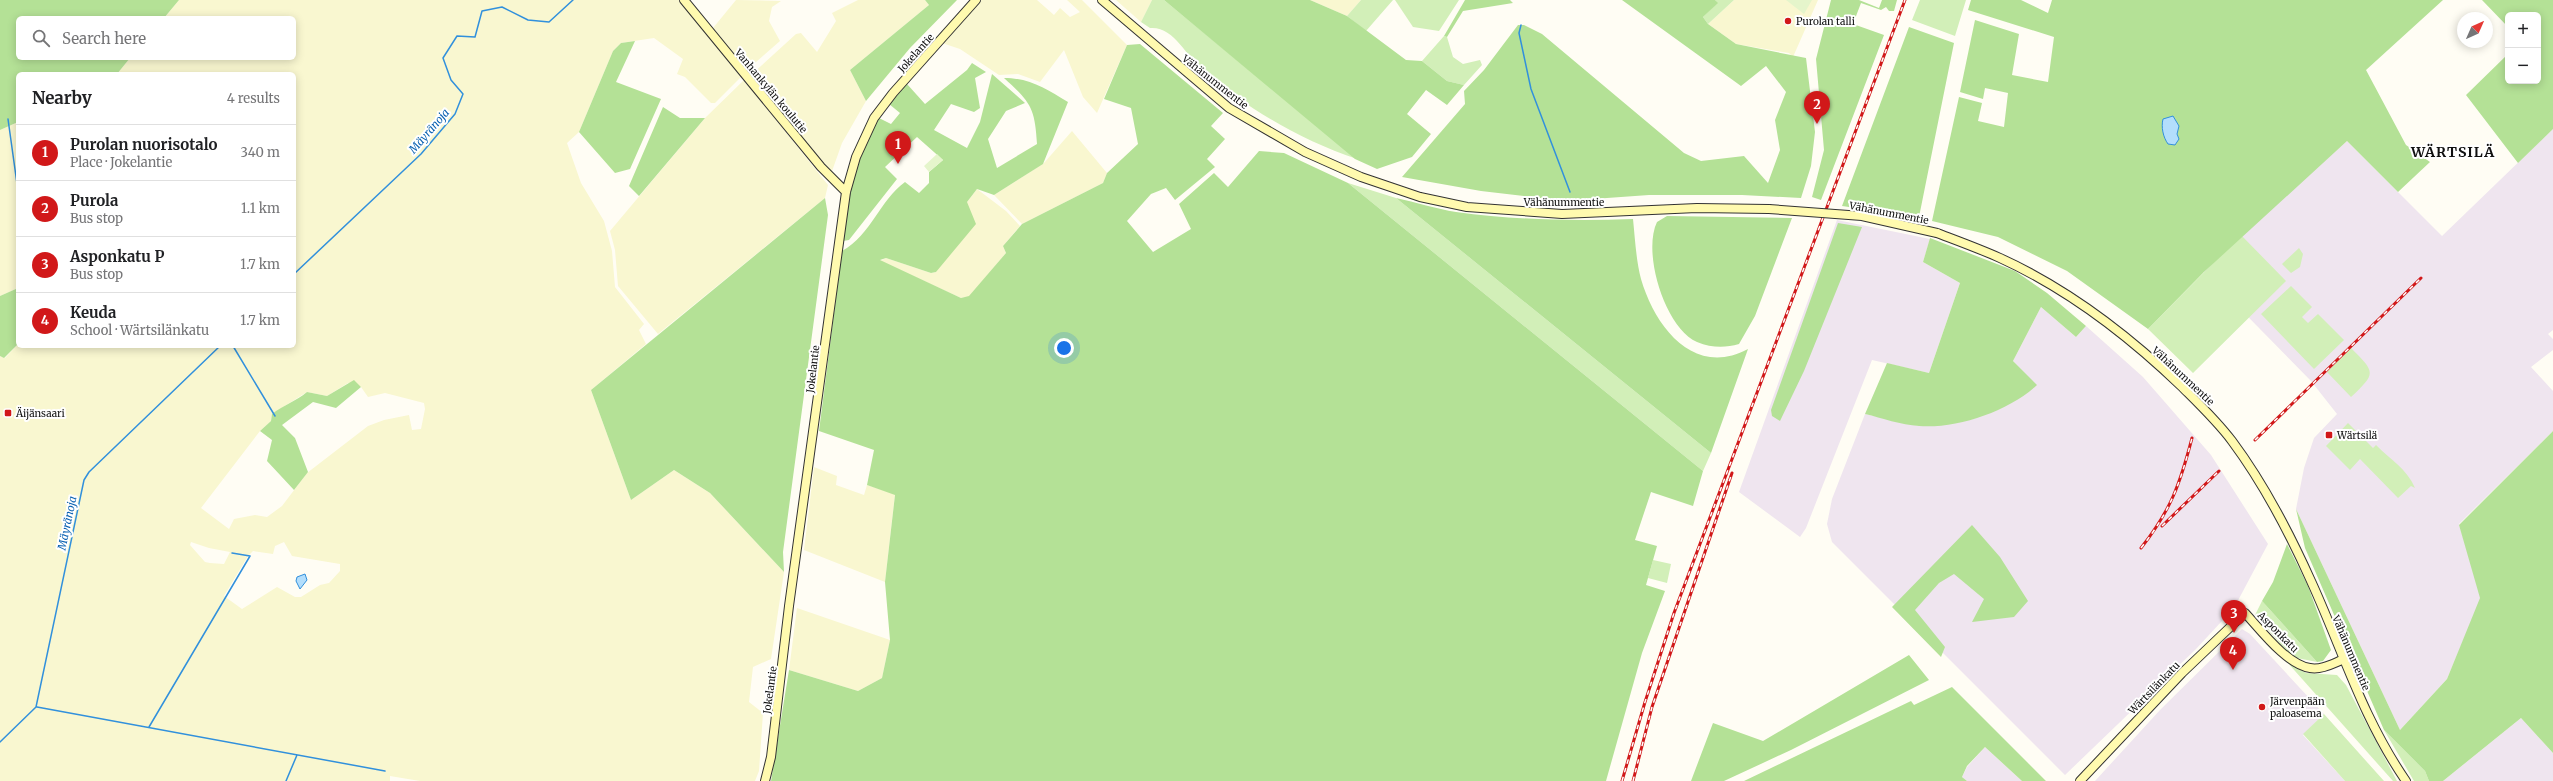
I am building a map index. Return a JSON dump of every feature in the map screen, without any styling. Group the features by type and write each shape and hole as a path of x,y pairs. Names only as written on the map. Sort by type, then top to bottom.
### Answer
{"main road":[{"name":"Vanhankylän koulutie","path":"684,0 821,167 846,192"},
{"name":"Jokelantie","path":"765,781 771,757 789,606 846,192 856,157 874,118 893,93 976,0"},
{"name":"Vähänummentie","path":"1102,0 1229,108 1305,152 1361,177 1420,197 1467,207 1562,214 1698,208 1769,209 1862,216 1937,233 2001,258 2073,300 2125,338 2166,372 2200,404 2231,439 2270,498 2312,583 2342,660 2365,712 2386,751 2406,781"},
{"name":"Asponkatu","path":"2245,613 2283,653 2295,662 2309,668 2323,668 2342,660"},
{"name":"Wärtsilänkatu","path":"2080,781 2182,673 2245,613"}],"shaded area":[{"path":"179,0 680,0 741,77 715,103 711,103 685,77 677,74 683,59 654,38 621,43 613,51 579,132 567,143 581,183 604,221 612,251 615,287 644,324 639,330 646,344 591,390 631,500 674,470 710,493 784,572 771,659 753,667 749,702 763,713 759,771 755,781 420,781 390,776 390,781 0,781 0,356 5,358 16,346 16,348 296,348 296,72 119,72 128,60 296,60 296,16 166,16","holes":["348,383 361,387 368,397 385,393 424,403 425,409 421,429 412,430 409,415 384,420 368,426 307,473 282,506 267,517 255,515 234,519 229,529 201,508 260,431 271,421 272,414 307,392 327,396","191,542 209,548 230,552 224,564 205,562 190,545","284,542 292,556 340,564 340,571 329,583 320,585 301,597 295,597 277,587 242,609 224,596 248,556 253,551 273,554 275,546"]},
{"path":"736,0 781,1 772,7 769,21 780,41 747,70 713,28"},
{"path":"858,0 925,0 929,5 850,70 866,101 842,143 831,174 751,75 796,34 801,33 817,52 836,21 832,13"},
{"path":"981,0 1037,0 1054,15 1060,8 1070,17 1080,12 1067,0 1082,0 1127,45 1097,113 1083,97 1064,50 1040,82 1018,74 999,75 960,49 942,43"},
{"path":"1116,0 1152,0 1141,22"},
{"path":"1310,0 1361,0 1347,16"},
{"path":"1734,0 1818,0 1793,57 1789,53 1736,44 1708,24"},
{"path":"744,80 828,185 825,198 658,334 618,286 615,250 610,231 705,118"},
{"path":"16,123 16,289 0,296 0,130"},
{"path":"2553,129 2553,330 2548,334 2553,339 2553,350 2531,367 2553,391 2553,431 2459,524 2481,598 2447,679 2400,730 2296,509 2304,468 2314,438 2337,414 2311,381 2204,272 2239,237 2347,141 2442,236"},
{"path":"1072,131 1107,173 1103,183 1022,224 994,195 1044,163"},
{"path":"977,189 1006,211 1020,226 1003,246 1006,253 969,297 961,298 880,261 886,258 931,273 936,272 967,202"},
{"path":"1837,220 1930,239 1923,262 1960,283 1929,373 1872,360 1806,528 1800,537 1739,492"},
{"path":"2041,307 2076,337 2086,326 2143,377 2211,455 2268,544 2234,608 2196,649 2065,775 1832,542 1827,524 1832,499 1865,414 1919,426 2036,385 2013,361"},
{"path":"814,467 837,476 836,485 864,495 867,485 895,494 885,582 804,550"},
{"path":"797,608 890,640 882,678 858,691 789,670"},
{"path":"2242,629 2250,634 2324,714 2303,735 2345,781 2095,781 2160,710"},
{"path":"2521,718 2553,753 2553,781 2443,781"},
{"path":"1985,747 2022,781 1967,781 1962,777 1967,767"}],"green space":[{"path":"0,0 179,0 166,16 16,16 16,60 128,60 119,72 16,72 16,123 0,130"},
{"path":"925,0 957,0 910,48 866,101 850,70 929,5"},
{"path":"1152,0 1164,0 1357,159 1315,143 1295,133 1238,98 1202,70 1173,37 1166,32 1150,28 1141,22"},
{"path":"1164,0 1310,0 1347,16 1406,60 1422,61 1447,81 1464,85 1447,105 1426,90 1407,114 1431,134 1412,157 1377,169 1355,159"},
{"path":"1361,0 1393,0 1366,31 1347,16"},
{"path":"1395,0 1459,0 1439,31 1413,27"},
{"path":"1465,0 1510,0 1513,3 1463,11 1447,37 1444,36"},
{"path":"1622,0 1715,0 1718,3 1703,17 1708,24 1736,44 1806,58 1815,132 1811,166 1801,198 1742,195 1649,195 1565,201 1481,191 1402,177 1465,104 1464,91 1484,70 1518,25 1524,25 1542,34 1684,153 1701,161 1744,156 1768,183 1780,150 1775,120 1786,92 1766,66 1741,86"},
{"path":"1715,0 1734,0 1708,24 1703,17 1717,3"},
{"path":"1786,0 1812,0 1804,14"},
{"path":"1831,0 1859,0 1879,8 1882,0 1897,0 1894,11 1889,11 1886,7 1881,10 1861,3 1853,24 1884,35 1821,200 1812,197 1824,150 1816,59"},
{"path":"1920,0 1966,0 1955,36 1912,20"},
{"path":"1971,0 2021,0 2048,13 2052,0 2443,0 2366,70 2406,145 2430,162 2398,192 2347,141 2204,272 2148,329 2067,271 1998,237 1932,221 1959,97 1982,103 1978,121 2004,127 2008,93 1985,88 1983,99 1960,92 1975,20 2019,34 2012,75 2048,82 2054,37 1968,10"},
{"path":"2482,0 2553,0 2553,129 2518,163 2466,95 2505,57 2505,84 2541,84 2541,12 2505,12 2505,24"},
{"path":"1909,27 1954,43 1919,217 1842,206"},
{"path":"1444,36 1447,37 1453,57 1463,64 1480,60 1482,65 1464,85 1447,81 1422,61"},
{"path":"635,41 616,82 661,99 630,169 615,173 579,132 613,51 621,43"},
{"path":"1140,44 1223,113 1211,126 1225,139 1207,159 1215,167 1175,200 1166,188 1151,194 1127,221 1153,252 1191,229 1179,204 1214,173 1228,187 1259,151 1284,153 1348,183 1703,471 1693,506 1651,492 1635,540 1657,546 1646,585 1665,591 1642,653 1606,781 771,781 789,670 858,691 882,678 890,640 885,582 895,495 867,485 874,450 819,431 842,251 861,236 888,198 896,190 905,182 919,193 929,183 929,172 943,160 917,137 885,167 897,179 849,240 843,241 847,195 862,149 877,117 891,124 900,113 889,104 907,84 925,104 967,70 972,63 986,72 975,78 980,108 974,112 951,104 934,130 967,148 980,122 992,74 1025,103 1006,111 988,139 997,168 1037,144 1035,121 1030,106 1020,93 1004,78 1013,78 1038,85 1068,102 1043,164 994,195 977,189 967,202 976,224 936,272 931,273 886,258 880,260 961,298 969,296 1006,253 1003,246 1022,224 1103,183 1107,173 1138,144 1131,108 1104,99 1127,45"},
{"path":"663,107 680,118 705,118 639,196 629,186"},
{"path":"937,154 943,160 929,172 924,166"},
{"path":"1348,183 1396,198 1711,453 1703,471"},
{"path":"825,198 828,215 783,552 784,572 710,493 674,470 631,500 591,390"},
{"path":"1396,198 1448,211 1500,217 1566,220 1633,219 1641,279 1647,297 1667,330 1680,343 1694,352 1710,357 1728,356 1748,349 1711,453"},
{"path":"1667,216 1792,218 1755,316 1739,344 1718,347 1697,342 1685,334 1675,322 1666,306 1659,288 1652,252 1653,235 1657,222"},
{"path":"1838,223 1862,227 1804,371 1780,421 1772,416 1771,410"},
{"path":"2241,235 2286,281 2193,373 2148,329"},
{"path":"1930,238 2015,271 2047,293 2086,326 2076,337 2041,307 2013,361 2037,385 2012,403 1982,416 1950,425 1919,426 1898,423 1865,414 1887,363 1929,373 1960,283 1923,262"},
{"path":"2299,248 2303,254 2300,267 2291,273 2282,264"},
{"path":"2291,286 2312,307 2302,317 2308,323 2318,314 2344,340 2314,369 2261,314"},
{"path":"16,289 16,346 4,358 0,356 0,296"},
{"path":"2351,348 2369,368 2370,373 2369,378 2351,397 2327,372"},
{"path":"354,380 361,387 336,408 313,402 282,425 295,438 308,472 294,490 267,461 272,440 260,431 271,421 272,414 307,392 327,396"},
{"path":"2348,423 2373,448 2376,445 2398,465 2408,475 2415,488 2411,486 2398,498 2360,459 2350,470 2326,446"},
{"path":"2553,431 2553,753 2521,718 2443,781 2429,781 2425,771 2384,730 2305,548 2296,509 2400,730 2447,679 2480,598 2459,525"},
{"path":"1972,525 2000,557 2028,601 2014,617 1972,622 1984,599 1954,574 1939,583 1915,610 1945,647 1941,657 1892,607"},
{"path":"2287,544 2308,586 2331,650 2323,661 2317,662 2262,601 2273,582"},
{"path":"1653,560 1671,564 1667,583 1648,578"},
{"path":"2262,601 2317,662 2297,658 2285,649 2255,615"},
{"path":"1909,655 1929,680 1791,750 1724,781 1691,781 1713,723 1763,741"},
{"path":"2287,662 2306,673 2337,675 2346,685 2397,781 2393,781"},
{"path":"1952,687 2046,781 2022,781 1985,747 1967,766 1962,777 1967,781 1744,781 1911,701 1914,705"},
{"path":"2324,714 2384,781 2345,781 2303,734"},
{"path":"2384,730 2425,771 2429,781 2414,781"}],"water":[{"path":"2173,116 2179,126 2177,134 2179,139 2175,145 2168,144 2162,129 2163,119"},
{"path":"305,574 307,580 300,589 296,581 297,577"}],"waterway":[{"name":"Mäyränoja","path":"296,272 421,154 455,114 463,94 451,80 443,58 457,36 475,37 482,11 502,7 528,20 549,22 573,0"},
{"path":"1521,25 1519,33 1531,89 1570,192"},
{"path":"8,119 16,177"},
{"name":"Mäyränoja","path":"0,742 36,707 84,480 89,472 218,348"},
{"path":"234,348 275,416"},
{"path":"149,727 250,556 232,553"},
{"path":"37,707 385,771"},
{"path":"286,781 297,755"}],"railway":[{"path":"1622,781 1645,702 1674,613 1905,0"},
{"path":"2255,440 2421,278"},
{"path":"2141,548 2167,509 2183,469 2192,438"},
{"path":"2162,526 2219,471"},
{"path":"1633,781 1652,707 1732,473"}],"place":[{"name":"Purolan talli","path":"1788,21"},
{"name":"Purola","path":"1817,124"},
{"name":"Purolan nuorisotalo","path":"898,164"},
{"name":"Äijänsaari","path":"8,413"},
{"name":"Wärtsilä","path":"2329,435"},
{"name":"Asponkatu P","path":"2234,633"},
{"name":"Keuda","path":"2233,670"},
{"name":"Järvenpään paloasema","path":"2262,707"}],"district":[{"name":"WÄRTSILÄ","path":"2453,152"}]}
